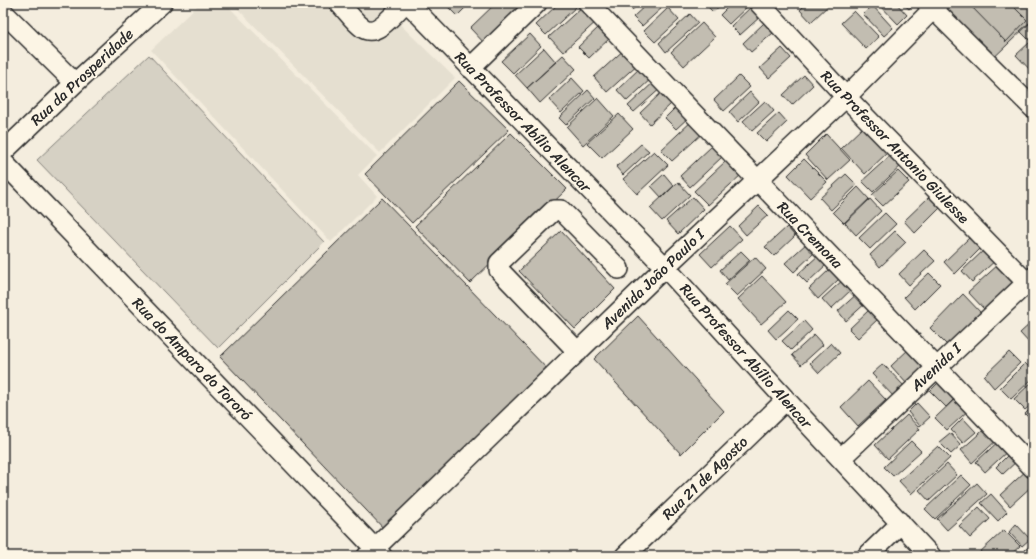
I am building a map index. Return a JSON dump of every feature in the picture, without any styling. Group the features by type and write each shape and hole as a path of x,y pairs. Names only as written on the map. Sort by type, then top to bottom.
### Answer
{"street":[{"name":"Rua da Prosperidade","path":"3,152 162,3"},
{"path":"339,3 364,29 373,30 380,27 405,3"},
{"name":"Rua Professor Abílio Alencar","path":"408,3 665,267 931,556"},
{"path":"470,68 538,3"},
{"name":"Rua Cremona","path":"588,3 1033,468"},
{"name":"Rua Professor Antonio Giulesse","path":"759,3 846,97 1031,283"},
{"path":"933,5 1033,108"},
{"name":"Avenida João Paulo I","path":"374,554 665,267 846,97 933,5"},
{"path":"3,12 75,83"},
{"name":"Rua do Amparo do Tororó","path":"3,162 374,554"},
{"path":"578,352 499,270 499,263 554,210 561,210 619,268"},
{"name":"Avenida I","path":"841,458 936,366 1031,283"},
{"name":"Rua 21 de Agosto","path":"625,556 786,400"},
{"path":"867,556 901,523"}],"shaded area":[{"path":"200,3 225,3 377,156 358,175 377,196 331,242 151,50"},
{"path":"232,3 378,3 455,78 380,153"},
{"path":"149,55 324,242 218,348 37,160"}],"building":[{"path":"449,3 470,3 457,16 447,6"},
{"path":"496,3 512,3 520,11 486,45 470,28"},
{"path":"559,3 574,3 577,6 546,35 536,25"},
{"path":"626,3 640,3 632,10"},
{"path":"648,3 660,3 664,6 642,26 633,17"},
{"path":"704,3 723,3 713,12"},
{"path":"732,3 750,4 729,24 720,15"},
{"path":"807,3 831,3 811,22 800,10"},
{"path":"878,3 896,3 907,15 898,24"},
{"path":"902,3 915,3 909,9"},
{"path":"922,3 1033,3 1033,20 983,68"},
{"path":"968,3 1010,3 1027,20 1006,42"},
{"path":"584,5 598,20 563,52 549,37"},
{"path":"872,5 893,28 884,36 863,14"},
{"path":"752,6 761,16 740,35 731,26"},
{"path":"668,8 679,20 655,42 644,31"},
{"path":"854,11 879,37 866,49 841,23"},
{"path":"690,14 698,23 666,52 659,43"},
{"path":"702,23 715,37 684,66 671,52"},
{"path":"764,23 773,33 751,52 743,43"},
{"path":"1029,23 1033,27 1033,44 1020,31"},
{"path":"600,26 611,37 589,58 578,47"},
{"path":"530,34 541,46 513,73 501,61"},
{"path":"1030,42 1033,46 1033,73 1016,55"},
{"path":"627,47 640,62 607,92 594,77"},
{"path":"544,48 556,62 527,88 515,75"},
{"path":"782,48 791,58 769,78 760,68"},
{"path":"563,55 576,69 540,103 527,88"},
{"path":"643,65 653,77 627,101 617,90"},
{"path":"804,75 813,85 792,105 783,95"},
{"path":"739,76 750,87 724,111 714,100"},
{"path":"572,78 584,91 561,113 549,100"},
{"path":"656,80 662,87 634,112 628,106"},
{"path":"459,81 509,130 412,223 365,174"},
{"path":"588,90 595,98 566,125 559,118"},
{"path":"662,92 672,103 650,124 640,113"},
{"path":"750,92 759,102 738,122 729,112"},
{"path":"598,98 614,116 583,145 567,127"},
{"path":"765,101 774,111 752,131 743,121"},
{"path":"679,104 690,116 676,129 665,118"},
{"path":"779,113 787,122 766,142 757,133"},
{"path":"619,114 633,129 602,158 587,143"},
{"path":"694,119 705,131 672,161 661,150"},
{"path":"864,126 889,151 865,174 841,148"},
{"path":"511,133 567,189 470,283 415,226"},
{"path":"826,134 850,160 828,180 805,155"},
{"path":"641,144 649,151 623,175 616,167"},
{"path":"712,146 722,157 690,187 680,176"},
{"path":"654,151 668,165 637,194 623,179"},
{"path":"893,153 903,164 873,192 862,181"},
{"path":"804,159 827,182 810,198 788,175"},
{"path":"727,160 741,175 708,205 694,191"},
{"path":"898,171 909,182 883,206 872,195"},
{"path":"664,174 674,186 662,198 651,186"},
{"path":"846,174 857,185 831,210 820,198"},
{"path":"678,182 690,195 662,221 650,208"},
{"path":"858,187 869,199 844,223 833,212"},
{"path":"693,197 704,209 678,234 666,221"},
{"path":"929,197 940,208 915,233 904,221"},
{"path":"382,198 552,374 387,532 220,357"},
{"path":"870,199 881,211 856,235 845,223"},
{"path":"759,206 768,215 746,235 738,226"},
{"path":"885,213 896,224 870,249 859,238"},
{"path":"730,226 742,239 712,267 700,254"},
{"path":"787,227 795,236 774,256 765,247"},
{"path":"561,231 615,289 575,329 519,271"},
{"path":"895,231 906,242 880,267 870,255"},
{"path":"969,238 980,249 955,274 944,262"},
{"path":"807,243 815,252 794,272 785,263"},
{"path":"987,247 998,258 972,282 962,271"},
{"path":"924,250 935,261 909,285 899,274"},
{"path":"741,251 750,260 728,280 720,270"},
{"path":"820,254 828,263 807,283 798,274"},
{"path":"755,257 766,269 737,296 725,284"},
{"path":"999,264 1015,281 984,309 968,292"},
{"path":"830,269 839,279 818,299 809,289"},
{"path":"929,273 940,284 915,309 904,297"},
{"path":"762,276 786,302 761,324 738,299"},
{"path":"844,279 852,289 831,309 822,299"},
{"path":"859,292 868,301 846,321 838,311"},
{"path":"963,294 982,314 949,347 930,328"},
{"path":"870,309 879,318 858,338 849,329"},
{"path":"789,310 798,319 776,339 768,330"},
{"path":"638,316 724,411 681,454 594,359"},
{"path":"804,321 812,330 791,350 782,341"},
{"path":"1033,321 1033,343 1031,345 1020,333"},
{"path":"814,335 823,345 801,365 792,355"},
{"path":"831,343 840,353 819,373 810,363"},
{"path":"911,347 928,365 907,384 891,366"},
{"path":"1009,352 1020,363 994,388 984,376"},
{"path":"1025,363 1033,371 1033,378 1011,399 1000,388"},
{"path":"883,364 907,389 896,399 872,374"},
{"path":"944,377 959,394 946,407 930,391"},
{"path":"868,381 886,400 858,426 841,407"},
{"path":"1033,381 1033,403 1025,410 1014,399"},
{"path":"960,394 972,407 947,430 935,418"},
{"path":"917,403 930,417 920,426 908,412"},
{"path":"1033,406 1033,422 1025,414"},
{"path":"907,415 920,429 888,459 875,445"},
{"path":"963,418 976,432 963,443 951,430"},
{"path":"989,425 1000,437 972,463 961,450"},
{"path":"950,433 961,445 951,454 939,442"},
{"path":"1002,438 1011,448 985,472 976,462"},
{"path":"911,441 921,451 893,476 884,467"},
{"path":"938,446 950,458 911,494 899,481"},
{"path":"1011,452 1018,460 1003,474 996,467"},
{"path":"947,464 957,475 929,501 919,490"},
{"path":"1029,468 1033,472 1033,485 1010,506 1000,495"},
{"path":"961,475 971,485 935,519 925,509"},
{"path":"977,483 987,494 947,530 937,519"},
{"path":"991,494 1007,512 998,521 981,503"},
{"path":"979,507 990,519 970,538 959,526"},
{"path":"1016,524 1030,539 1022,546 1009,532"},
{"path":"1004,530 1020,546 1009,556 982,556 979,553"},
{"path":"1033,543 1033,556 1030,556 1025,550"}]}
